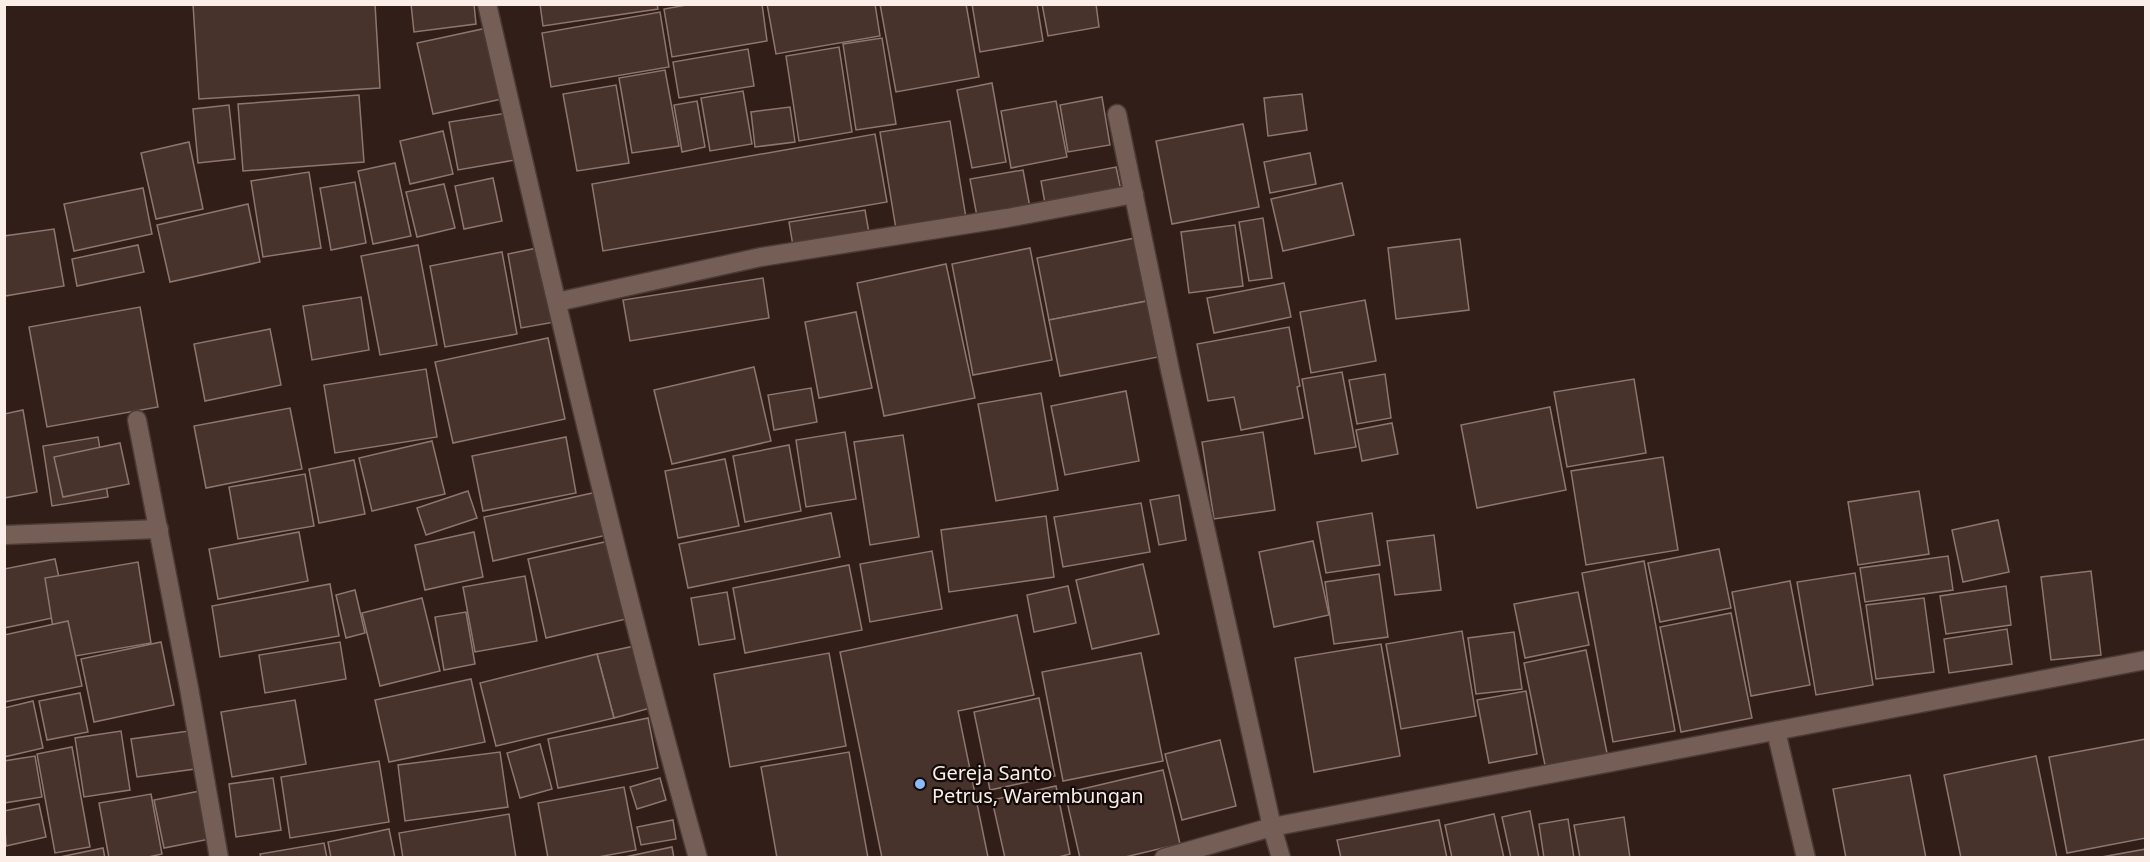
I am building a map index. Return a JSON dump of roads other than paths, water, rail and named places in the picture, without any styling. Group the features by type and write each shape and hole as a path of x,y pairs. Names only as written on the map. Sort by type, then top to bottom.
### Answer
{"street":[{"path":"487,4 657,710 698,858"},
{"path":"1117,114 1170,370 1272,827 1281,858"},
{"path":"557,302 761,257 1007,218 1134,194"},
{"path":"138,420 219,858"},
{"path":"4,536 159,528"},
{"path":"1164,858 1272,827 2145,660"},
{"path":"1776,731 1806,858"}],"place":[{"name":"Gereja Santo Petrus, Warembungan","path":"920,784"}]}
